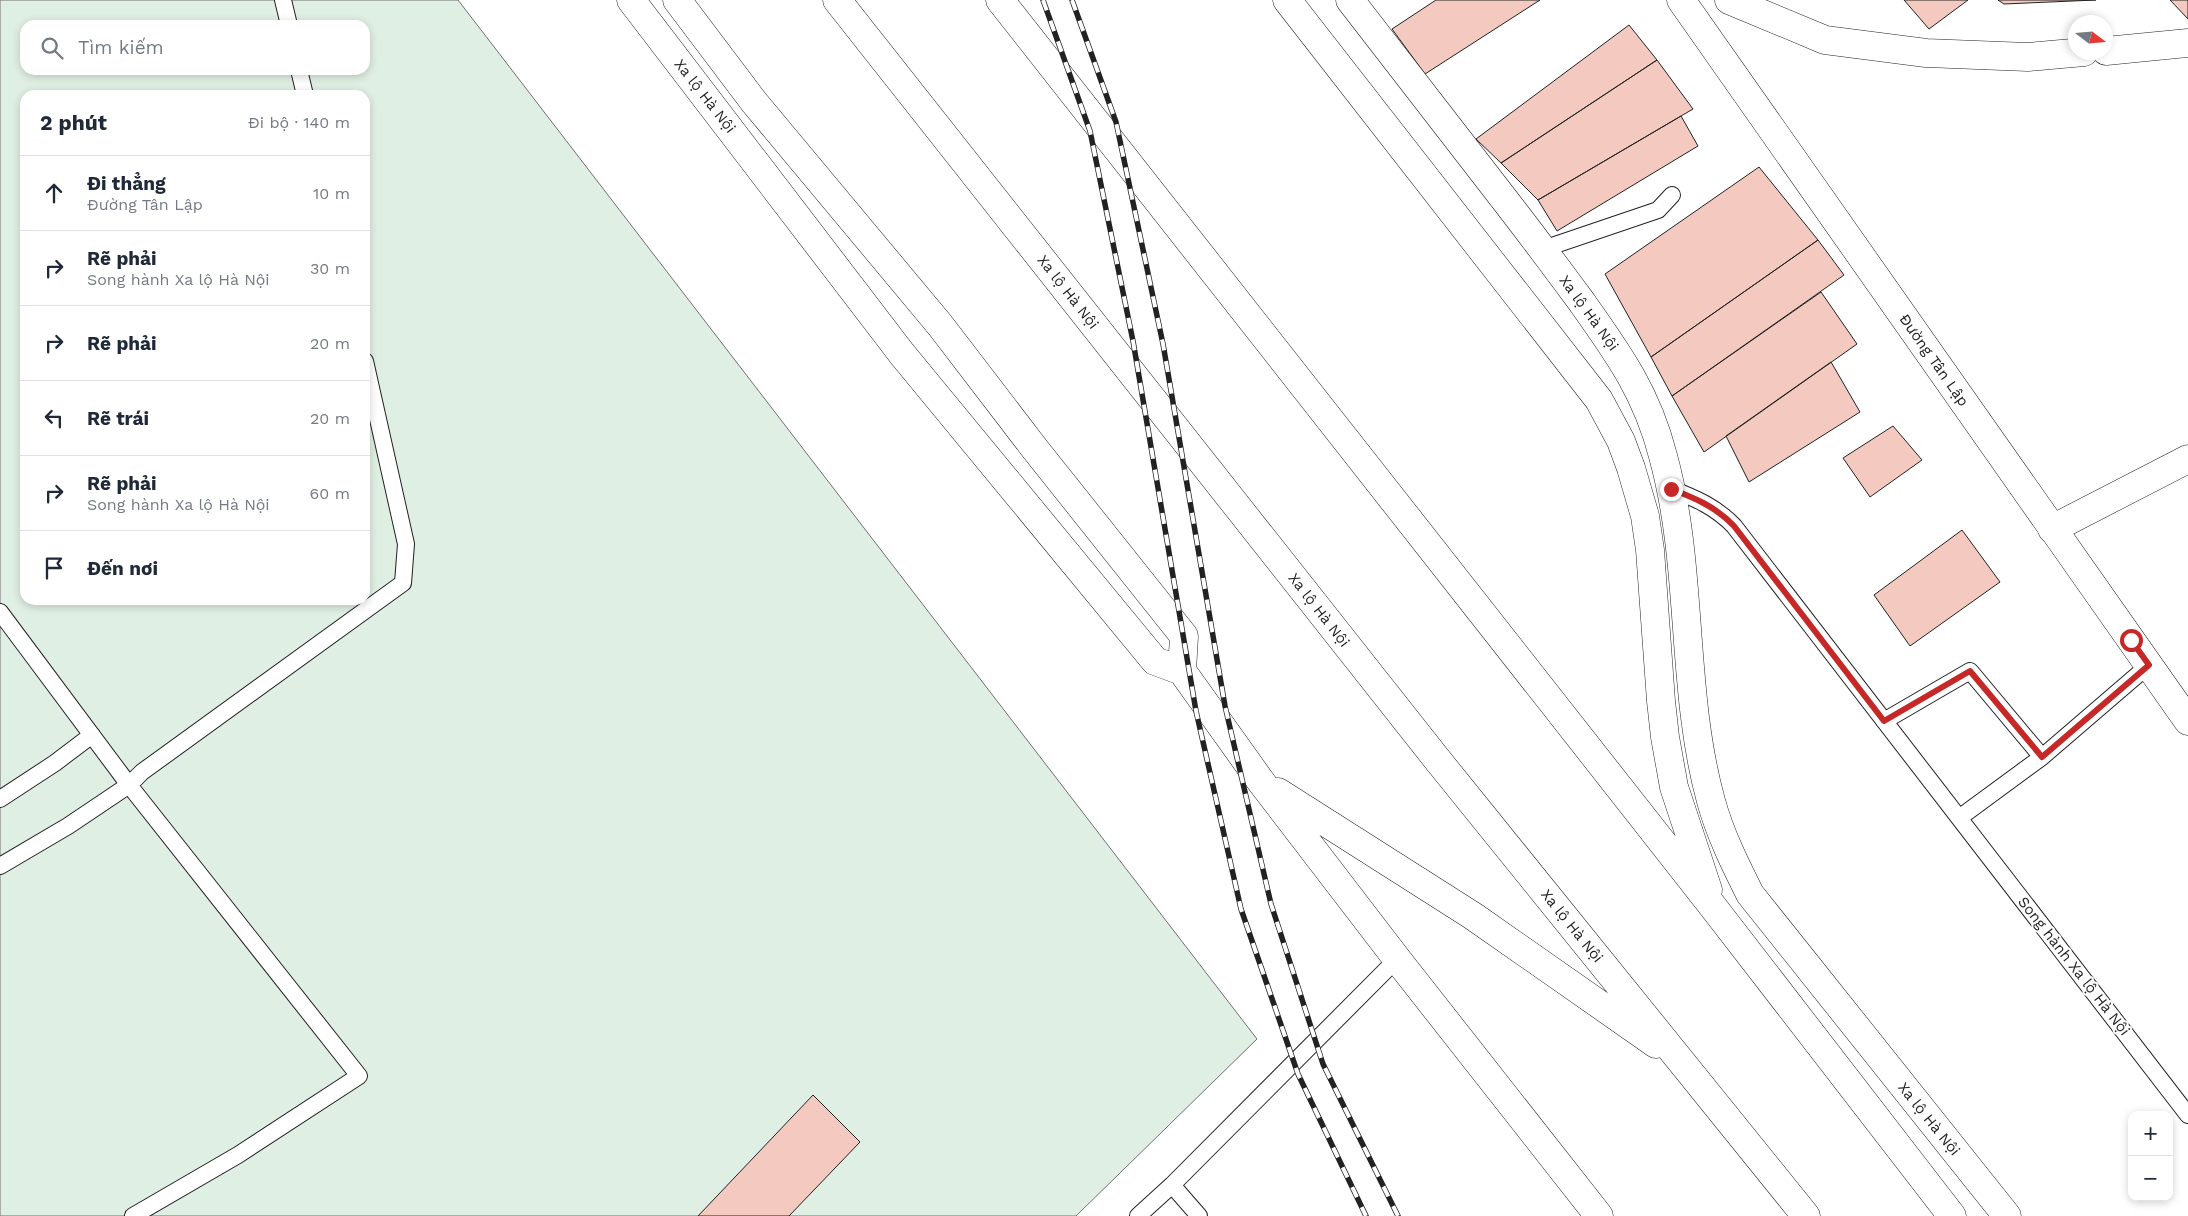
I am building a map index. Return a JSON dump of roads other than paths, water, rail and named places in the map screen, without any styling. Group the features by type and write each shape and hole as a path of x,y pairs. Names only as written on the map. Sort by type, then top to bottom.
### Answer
{"main road":[{"name":"Xa lộ Hà Nội","path":"631,0 902,354 1154,660 1182,671"},
{"path":"677,0 754,102 940,325 1035,449 1184,636 1182,671 1262,782 1397,960 1599,1216"},
{"name":"Xa lộ Hà Nội","path":"837,0 1399,712 1806,1216"},
{"path":"1000,0 1714,908 1952,1216"},
{"path":"1287,0 1599,400 1620,440 1639,492 1645,516 1650,550 1661,701 1674,787 1714,908"},
{"name":"Xa lộ Hà Nội","path":"1350,0 1543,250 1617,352 1640,390 1653,423 1671,489 1697,734 1711,802 1727,847 1750,894 2007,1216"},
{"name":"Đường Tân Lập","path":"1681,0 2188,720"},
{"path":"1730,0 1824,40 1926,53 2028,57 2068,53"},
{"path":"2113,50 2188,43"},
{"path":"806,228 839,204"},
{"path":"2052,529 2188,459"},
{"path":"1639,492 1671,489"},
{"path":"1262,782 1473,916 1684,1064"}],"lane":[{"path":"283,0 288,20"},
{"path":"300,75 304,90"},
{"path":"1543,250 1658,210 1672,195"},
{"path":"0,866 68,826 129,785 142,772 403,583 406,544 370,384"},
{"name":"Song hành Xa lộ Hà Nội","path":"1671,489 1709,505 1734,526 2188,1115"},
{"path":"0,612 129,785 359,1076 238,1155 133,1216"},
{"path":"1959,818 2042,757 2149,665"},
{"path":"1884,721 1970,671 2042,757"},
{"path":"0,799 55,763 92,735"},
{"path":"1138,1216 1172,1185 1397,960"},
{"path":"1172,1185 1199,1216"}],"railway":[{"path":"1043,0 1090,131 1133,341 1196,711 1241,909 1298,1074 1366,1216"},
{"path":"1072,0 1116,122 1163,344 1225,706 1271,904 1323,1064 1398,1216"}]}
